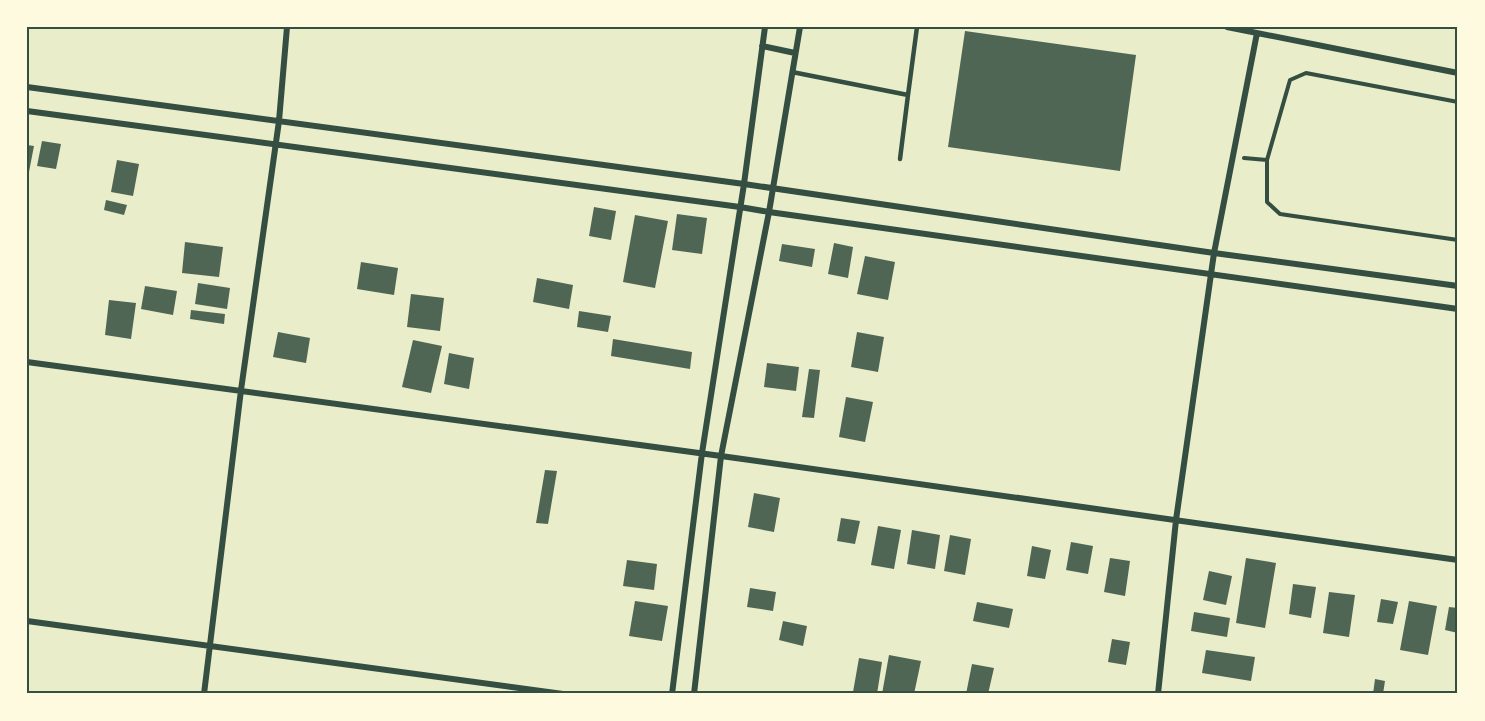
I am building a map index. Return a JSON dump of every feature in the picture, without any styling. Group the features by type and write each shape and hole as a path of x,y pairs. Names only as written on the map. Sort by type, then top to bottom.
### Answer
{"street":[{"path":"204,694 241,390 279,122 287,27"},
{"path":"672,694 702,453 744,184 765,27"},
{"path":"694,694 721,456 769,212 800,27"},
{"path":"1227,27 1458,73"},
{"path":"1158,694 1176,520 1214,253 1257,33"},
{"path":"762,45 795,53"},
{"path":"27,87 744,184 1214,253 1458,286"},
{"path":"27,111 740,207 1458,309"},
{"path":"27,362 702,453 1458,560"},
{"path":"27,621 562,694"}],"lane":[{"path":"900,159 917,27"},
{"path":"792,72 908,95"}],"path":[{"path":"1458,102 1305,74 1290,80 1267,160 1267,202 1280,214 1458,240"},
{"path":"1233,156 1267,160"}],"building":[{"path":"965,31 1136,55 1120,171 948,147"},
{"path":"42,141 61,144 56,169 37,166"},
{"path":"27,145 34,146 28,177 27,177"},
{"path":"117,160 139,164 133,196 111,192"},
{"path":"106,200 127,205 124,215 104,210"},
{"path":"594,207 616,211 611,240 589,236"},
{"path":"677,214 707,218 702,254 672,250"},
{"path":"635,215 668,221 655,288 623,282"},
{"path":"185,242 223,247 219,277 182,273"},
{"path":"834,243 853,247 848,278 828,274"},
{"path":"782,244 815,249 812,267 779,261"},
{"path":"865,256 895,262 888,300 857,294"},
{"path":"361,262 398,268 394,295 357,289"},
{"path":"537,278 573,285 569,309 533,302"},
{"path":"198,283 230,288 227,309 195,304"},
{"path":"145,286 177,291 173,315 141,309"},
{"path":"411,294 444,298 440,331 407,327"},
{"path":"109,300 136,303 131,339 105,335"},
{"path":"191,310 225,314 224,324 190,319"},
{"path":"579,311 611,316 608,332 577,327"},
{"path":"278,332 310,338 306,363 273,357"},
{"path":"857,332 884,337 878,372 851,367"},
{"path":"613,339 692,352 690,369 611,356"},
{"path":"413,340 442,346 431,393 402,387"},
{"path":"449,353 474,358 469,389 444,384"},
{"path":"767,363 799,367 796,391 764,387"},
{"path":"809,369 820,370 814,418 802,417"},
{"path":"846,397 873,402 865,442 839,437"},
{"path":"545,470 557,471 548,524 536,523"},
{"path":"754,493 780,498 774,532 748,527"},
{"path":"841,518 860,521 855,544 837,541"},
{"path":"878,526 901,530 894,569 871,565"},
{"path":"912,530 940,535 935,569 907,564"},
{"path":"950,535 971,539 965,575 944,571"},
{"path":"1071,542 1093,546 1088,574 1066,570"},
{"path":"1032,546 1051,550 1045,579 1027,576"},
{"path":"1110,558 1130,561 1125,596 1104,592"},
{"path":"1246,558 1276,563 1265,628 1236,623"},
{"path":"627,560 657,564 654,590 623,586"},
{"path":"1209,571 1232,576 1226,605 1203,600"},
{"path":"1293,584 1316,587 1311,618 1289,614"},
{"path":"750,588 776,592 773,611 747,607"},
{"path":"1329,592 1355,595 1349,637 1323,633"},
{"path":"1381,599 1398,602 1393,624 1377,622"},
{"path":"635,601 668,606 662,641 629,636"},
{"path":"1409,601 1437,606 1428,655 1400,650"},
{"path":"977,602 1013,609 1009,628 973,621"},
{"path":"1449,607 1458,608 1458,633 1445,630"},
{"path":"1194,612 1230,618 1227,637 1191,631"},
{"path":"783,621 807,626 803,646 779,640"},
{"path":"1112,639 1130,642 1126,665 1108,662"},
{"path":"1206,650 1255,657 1251,681 1202,673"},
{"path":"889,655 921,661 914,694 882,694"},
{"path":"859,658 882,662 877,694 853,692"},
{"path":"972,664 994,668 988,694 966,694"},
{"path":"1375,679 1385,681 1383,694 1373,694"}]}
